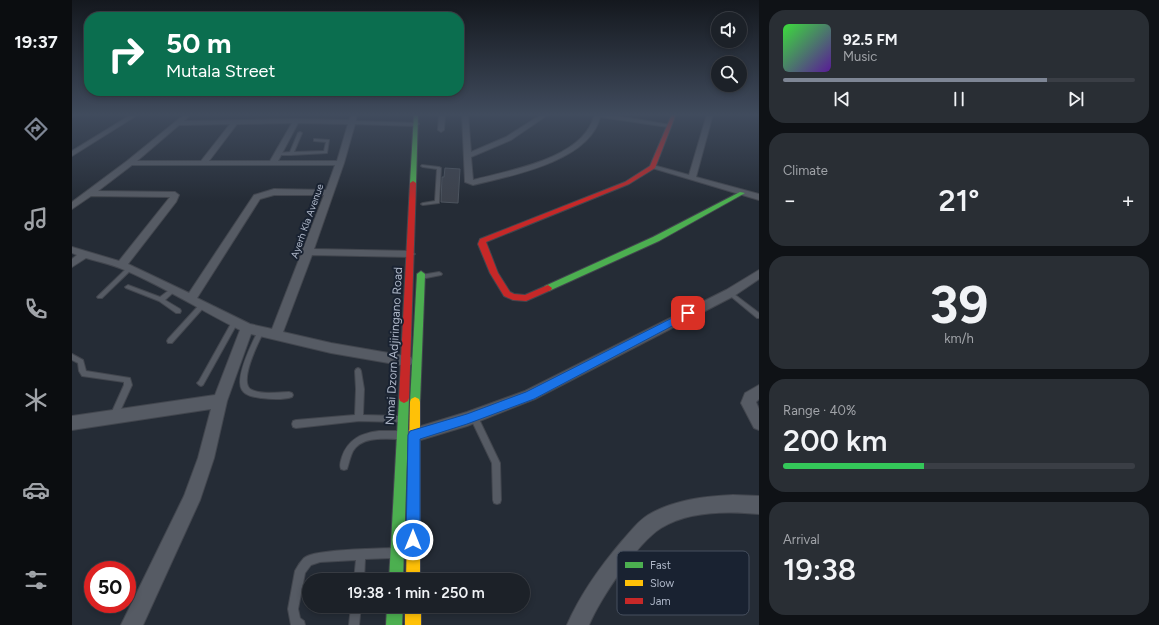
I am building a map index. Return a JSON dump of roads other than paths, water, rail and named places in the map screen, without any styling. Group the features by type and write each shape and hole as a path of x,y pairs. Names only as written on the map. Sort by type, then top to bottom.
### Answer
{"main road":[{"name":"Nmai Dzorn Adjiringano Road","path":"413,573 408,435 403,420 415,143"},
{"path":"423,143 423,181"},
{"path":"662,143 653,167 627,183 483,241 482,244 491,266 507,294 513,297 526,298 564,282 656,239 742,192"},
{"path":"413,211 423,203"},
{"name":"Nmai Dzorn Adjiringano Road","path":"396,573 422,264"},
{"path":"394,625 395,613"},
{"path":"413,613 413,625"}],"street":[{"path":"72,154 89,143"},
{"path":"72,206 130,163 153,143"},
{"path":"203,162 218,143"},
{"path":"273,162 284,143"},
{"name":"Ayerh Kla Avenue","path":"276,334 308,252 346,143"},
{"path":"466,143 470,183 484,182 545,163 572,149 579,143"},
{"path":"467,156 493,148 501,143"},
{"path":"692,178 702,143"},
{"path":"130,163 340,163"},
{"path":"653,167 759,197"},
{"path":"191,298 258,197 274,192 328,193"},
{"path":"89,193 175,195 173,200 125,266"},
{"path":"72,250 125,266 174,289 202,306 241,325 331,348 406,361"},
{"path":"308,252 410,254"},
{"path":"72,264 84,254"},
{"path":"408,435 474,417 530,395 730,292 759,274"},
{"path":"132,625 191,500 206,458 241,325"},
{"path":"759,391 750,398 748,403 759,423"},
{"path":"72,424 220,401"},
{"path":"627,551 653,522 678,512 721,504 759,505"},
{"path":"578,625 593,594 617,564"}],"lane":[{"path":"291,154 296,143"},
{"path":"278,154 326,152 328,143"},
{"path":"423,166 439,168 437,202 423,203"},
{"path":"100,297 125,266"},
{"path":"421,277 439,274"},
{"path":"128,287 161,300 178,311"},
{"path":"161,300 174,289"},
{"path":"730,292 759,316"},
{"path":"170,342 202,306"},
{"path":"201,383 241,325"},
{"path":"260,331 247,363 242,382 243,387 246,391 252,393 289,395"},
{"path":"72,357 81,362 82,371 84,374 128,380 128,385 113,417"},
{"path":"358,371 360,389 359,418"},
{"path":"474,417 496,462 497,500"},
{"path":"296,424 359,418 403,420"},
{"path":"344,466 350,446 359,440 377,435 408,435"},
{"path":"300,625 295,621 293,609 300,571 308,561 320,557 397,552"},
{"path":"359,573 361,555"},
{"path":"354,625 355,613"}]}
